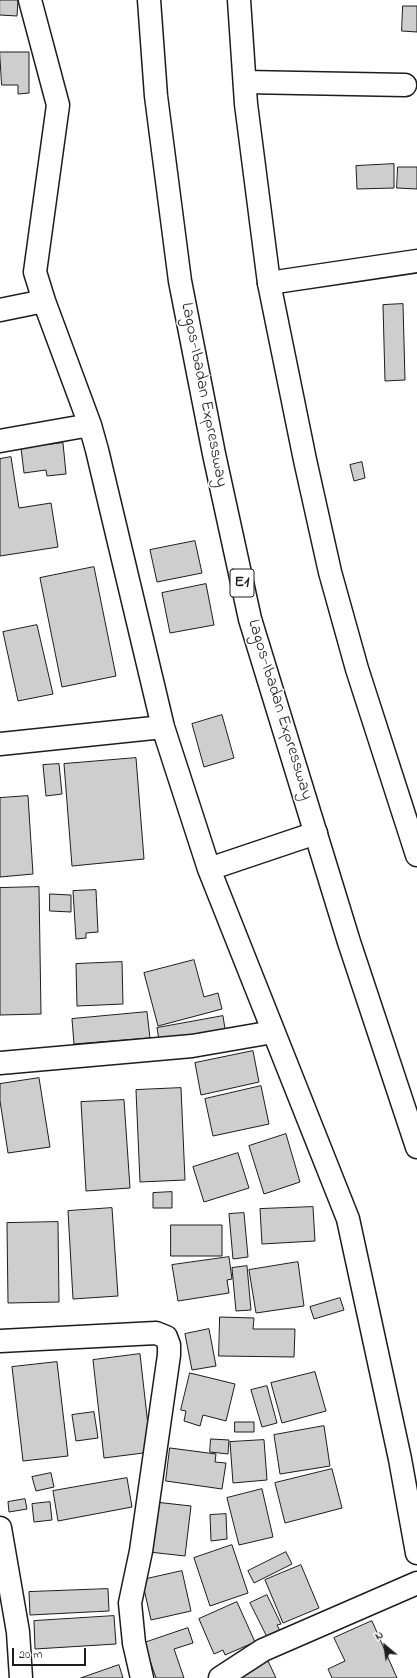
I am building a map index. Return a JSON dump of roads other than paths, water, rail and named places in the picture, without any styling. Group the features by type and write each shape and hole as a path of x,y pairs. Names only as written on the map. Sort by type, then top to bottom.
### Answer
{"main road":[{"path":"30,0 58,104 35,272 44,301 90,425 163,727 209,869 272,1032 348,1219 400,1459 417,1553"},
{"name":"Lagos-Ibadan Expressway","path":"149,0 156,96 180,281 214,454 250,619 349,942 417,1147"},
{"path":"239,0 245,82 269,283 330,572 357,669 412,820 417,855"},
{"path":"245,82 405,85"},
{"path":"269,283 417,261"},
{"path":"0,310 44,301"},
{"path":"0,441 90,425"},
{"path":"0,744 163,727"},
{"path":"209,869 316,833"},
{"path":"0,1063 192,1046 272,1032"},
{"path":"0,1342 156,1333 166,1337 169,1345 169,1355 141,1551 130,1602 134,1643 142,1678"},
{"path":"0,1528 18,1632 21,1678"},
{"path":"220,1678 263,1650 417,1583"}]}
